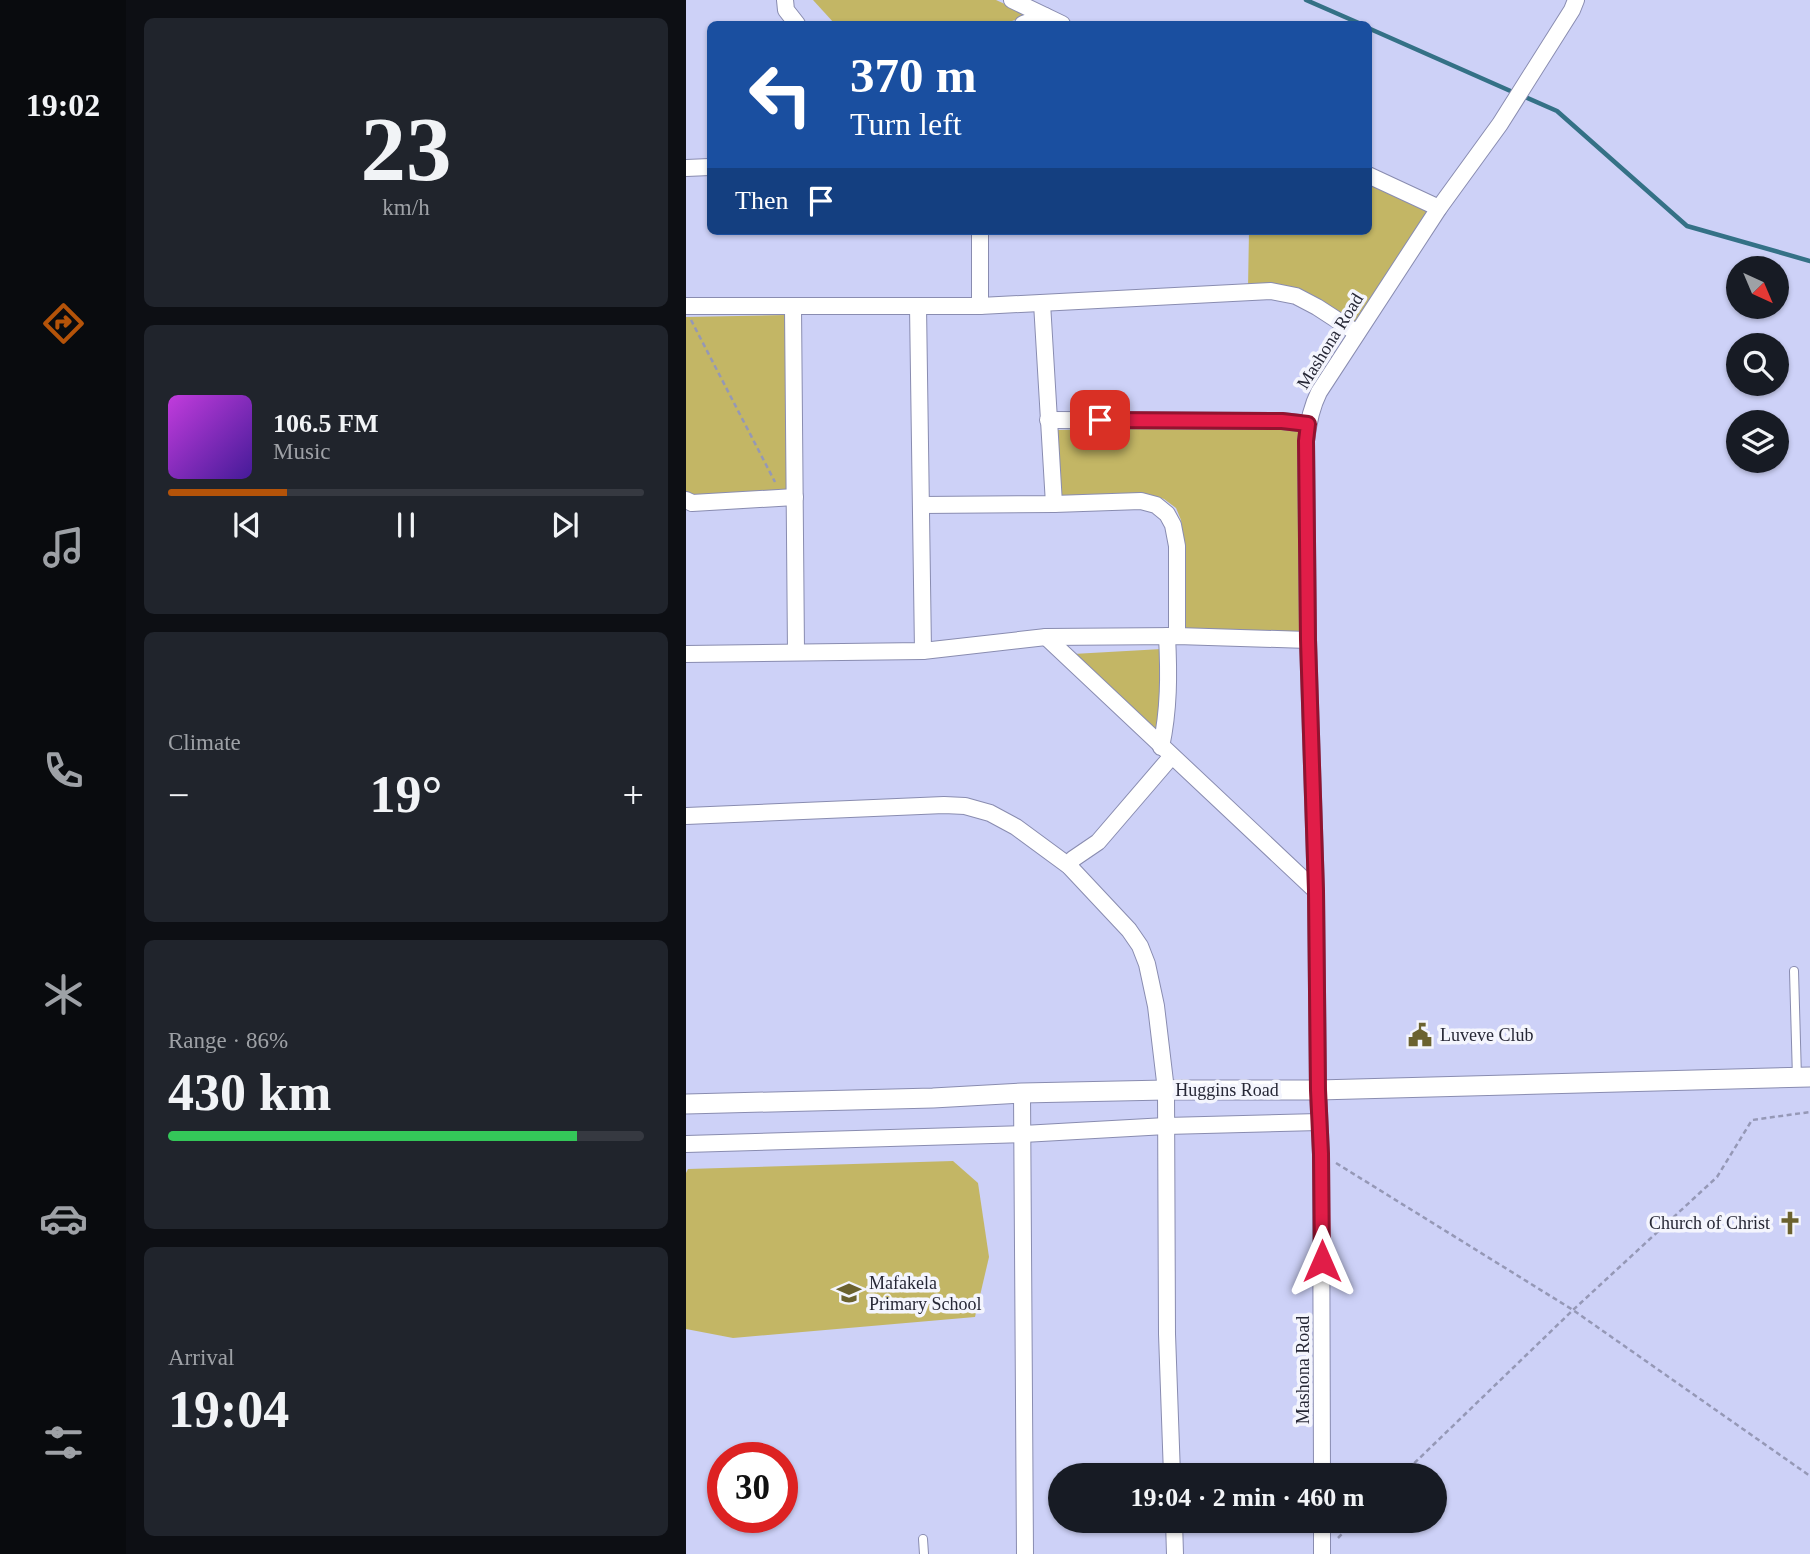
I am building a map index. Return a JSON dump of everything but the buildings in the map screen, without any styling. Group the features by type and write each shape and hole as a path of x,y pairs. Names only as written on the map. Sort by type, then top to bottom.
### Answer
{"street":[{"path":"785,0 786,10 795,21"},
{"path":"1012,0 1056,21"},
{"name":"Mashona Road","path":"1322,1463 1321,1154 1308,640 1308,424 1312,405 1319,391 1439,208 1514,103 1576,0"},
{"path":"1031,21 1045,16"},
{"path":"686,168 707,167"},
{"path":"1372,177 1439,208"},
{"path":"980,235 980,306"},
{"path":"686,308 980,306 1271,291 1296,296 1357,333"},
{"path":"1042,303 1054,504"},
{"path":"918,306 923,651"},
{"path":"793,307 789,497 796,652"},
{"path":"1048,420 1282,421 1308,424"},
{"path":"686,500 692,503 789,497"},
{"path":"921,505 1141,501 1156,505 1167,514 1173,525 1177,546 1166,752 1098,842 1073,859 1069,866"},
{"path":"686,654 923,651 1046,638 1172,636 1308,640"},
{"path":"1046,638 1316,891"},
{"path":"686,816 965,806 990,813 1016,827 1069,866 1129,930 1140,946 1147,964 1156,1006 1166,1090 1167,1334 1172,1463"},
{"name":"Huggins Road","path":"686,1104 1022,1093 1318,1090 1803,1077"},
{"path":"1022,1093 1026,1554"},
{"path":"686,1144 1320,1122"},
{"path":"1174,1533 1175,1554"},
{"path":"1322,1533 1322,1554"}],"lane":[{"path":"1794,971 1803,1077"},
{"path":"923,1539 923,1554"}],"path":[{"path":"686,308 789,497"},
{"path":"1414,1463 1573,1310 1717,1177 1752,1120 1810,1112"},
{"path":"1321,1154 1573,1310 1810,1476"}],"shaded area":[{"path":"813,0 996,0 1029,15 1012,21 832,21"},
{"path":"1372,182 1431,210 1354,324 1321,303 1248,288 1249,235 1372,235"},
{"path":"785,315 789,489 693,499 686,493 686,317"},
{"path":"1281,427 1300,431 1303,635 1183,632 1184,546 1181,520 1176,508 1164,499 1148,494 1058,499 1055,430"},
{"path":"1162,649 1159,738 1073,654"},
{"path":"953,1161 978,1183 989,1257 975,1317 733,1338 686,1329 688,1169"}],"waterway":[{"path":"1306,0 1354,21"},
{"path":"1372,30 1515,93"},
{"path":"1523,96 1557,111 1687,226 1810,261"}],"place":[{"name":"Luveve Club","path":"1420,1035"},
{"name":"Church of Christ","path":"1790,1223"},
{"name":"Mafakela Primary School","path":"849,1293"}],"route":[{"path":"1100,420 1282,421 1308,424 1308,640 1316,891 1322,1261"}]}
